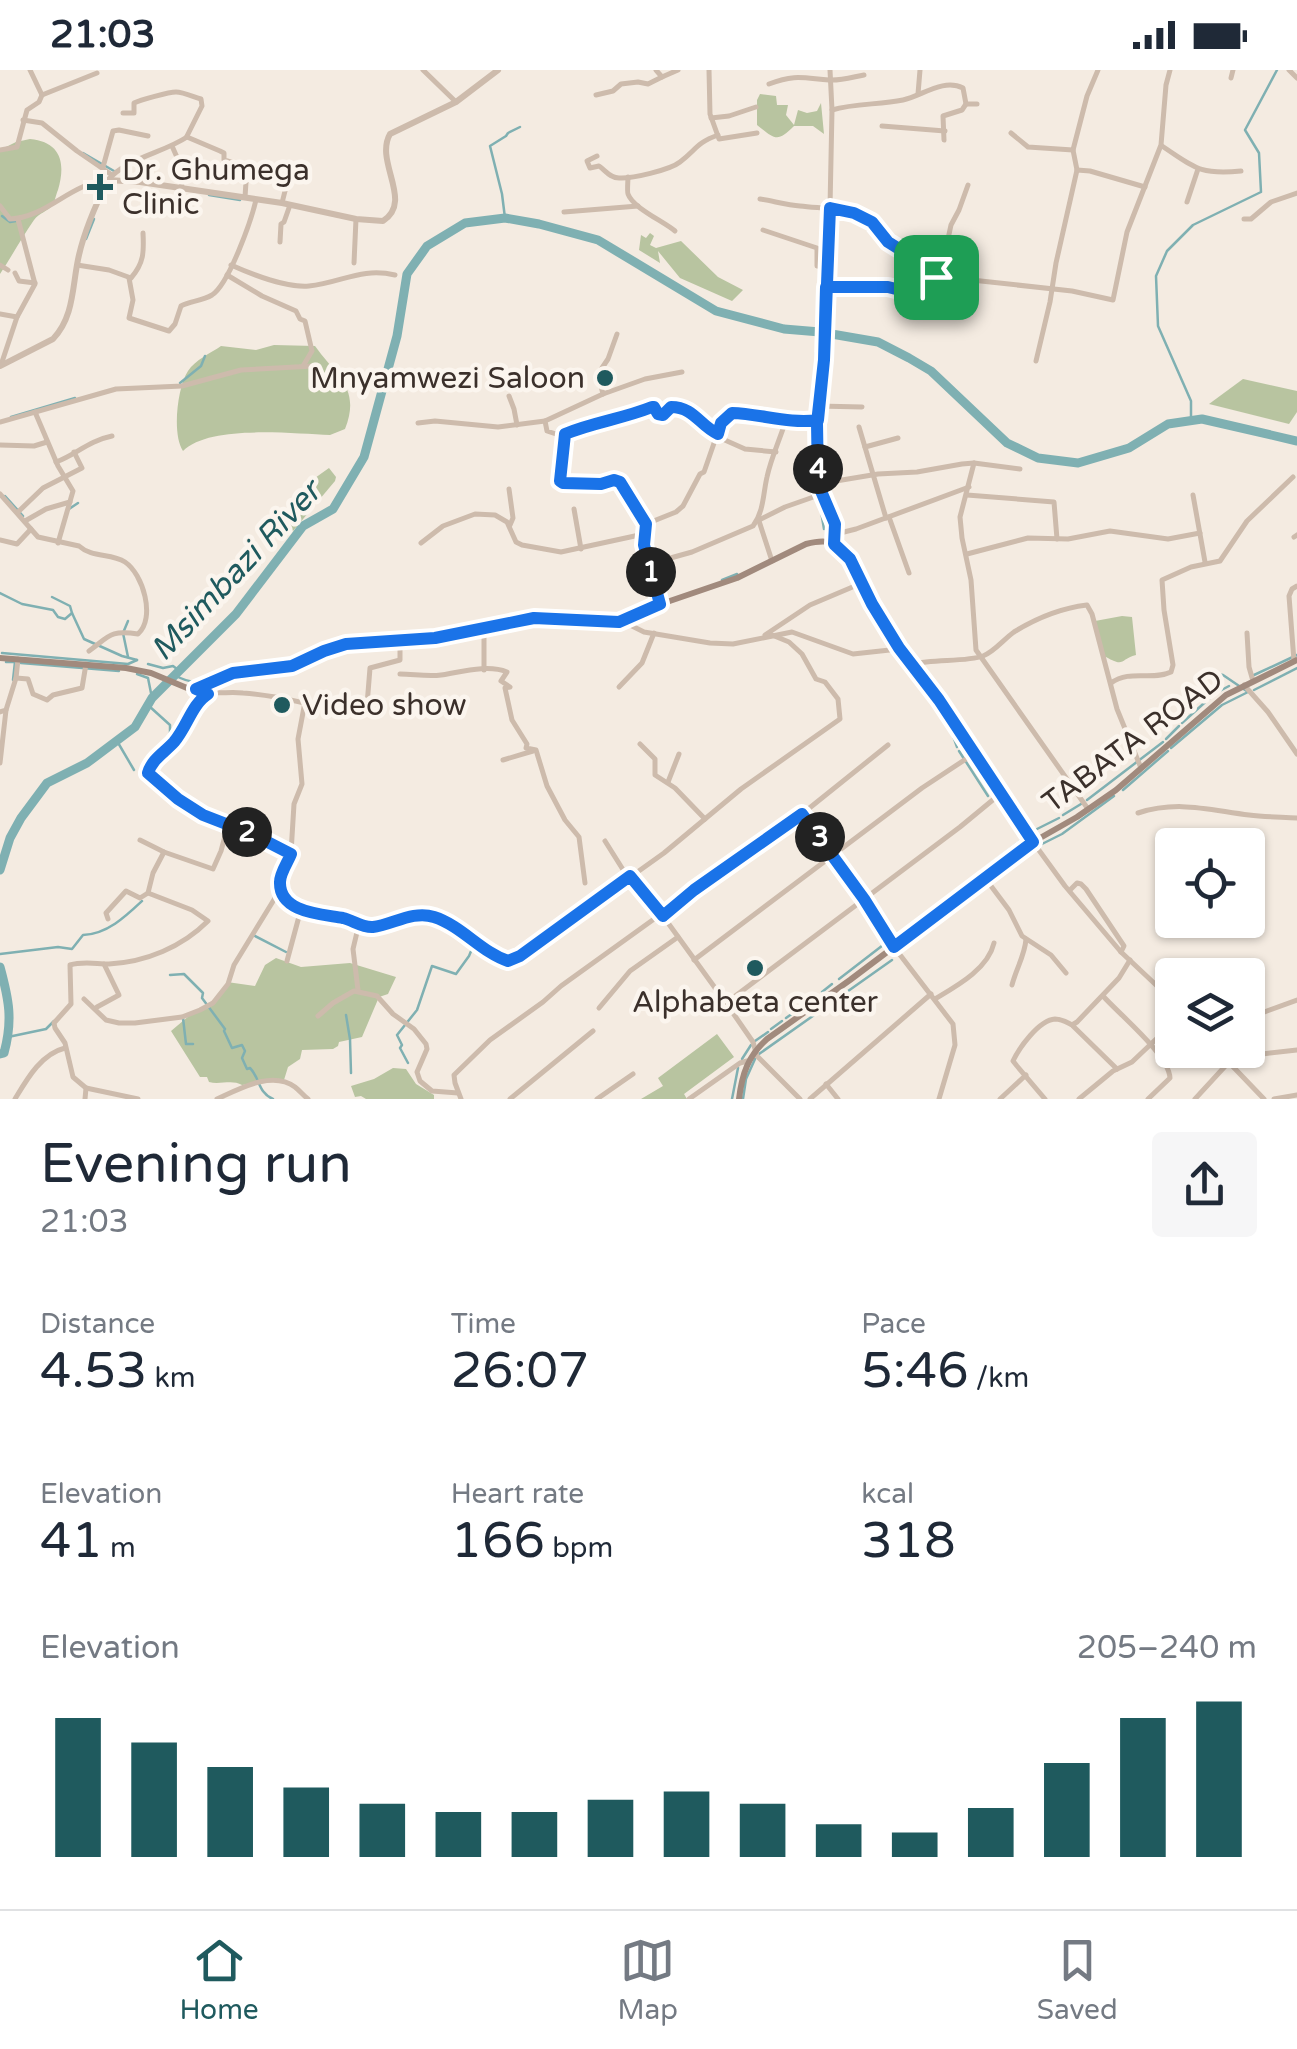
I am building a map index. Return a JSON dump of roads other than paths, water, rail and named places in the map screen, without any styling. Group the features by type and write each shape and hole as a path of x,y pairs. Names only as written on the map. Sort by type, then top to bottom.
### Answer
{"main road":[{"path":"0,658 126,668 192,689 237,672 292,666 335,647 400,642 547,616 619,622 737,578 818,541 834,544 850,559 883,624 1033,842"},
{"name":"TABATA ROAD","path":"738,1099 741,1078 756,1049 984,877 1088,809 1213,706 1244,684 1296,661"}],"street":[{"path":"30,70 42,95"},
{"path":"423,70 456,102"},
{"path":"23,120 42,122 103,167 110,177 286,204 356,220 383,221 396,207 385,151 390,134 456,102 498,70"},
{"path":"656,70 662,77"},
{"path":"596,95 613,91 621,84 648,84 678,70"},
{"path":"709,70 710,118 720,139 757,133"},
{"path":"830,70 830,208 824,360 818,406 818,484 835,524 834,544"},
{"path":"918,94 920,70"},
{"path":"1036,361 1076,170 1073,150 1086,96 1098,70"},
{"path":"760,199 854,213 872,222 888,242 935,275 1114,299 1128,232 1161,145 1170,70"},
{"path":"1231,78 1233,70"},
{"path":"1290,70 1297,78"},
{"path":"0,150 17,147 27,110 42,95 98,72"},
{"path":"769,84 802,76 830,80 864,75"},
{"path":"832,110 906,99 932,88 958,85 964,90 966,104 962,110 944,115 944,140"},
{"path":"0,206 6,217 18,219 47,209 87,184 110,177 187,137 202,106 201,99 174,92 144,98 134,103 134,112 123,113"},
{"path":"966,104 977,104"},
{"path":"710,118 756,107"},
{"path":"882,126 944,131"},
{"path":"103,167 113,131 148,136"},
{"path":"1011,133 1028,147 1073,150"},
{"path":"597,156 586,161 590,168 599,166 612,176 628,177 677,164 701,141 718,135"},
{"path":"187,137 220,150 224,160 248,167 246,198"},
{"path":"1161,145 1212,174 1242,171"},
{"path":"172,146 180,164 182,188"},
{"path":"1186,202 1198,169"},
{"path":"1076,170 1146,187"},
{"path":"1,366 54,339 60,332 74,296 77,265 88,225 110,177"},
{"path":"628,177 628,194 638,206 675,232"},
{"path":"280,242 287,183"},
{"path":"826,287 900,290 935,275 943,262 951,225 968,185"},
{"path":"1244,219 1251,219 1271,202 1297,194"},
{"path":"143,233 142,264 130,278 132,308 128,316 169,331 181,306 212,295 227,275 256,200"},
{"path":"564,212 638,206"},
{"path":"1,366 35,283 18,219"},
{"path":"354,263 356,220"},
{"path":"763,230 818,248 817,266 826,268"},
{"path":"0,265 20,281 35,283"},
{"path":"77,265 130,278"},
{"path":"232,266 269,280 304,287 374,271 394,275"},
{"path":"227,275 296,311 304,322 312,351 303,367"},
{"path":"0,314 18,317"},
{"path":"603,394 598,374 617,334"},
{"path":"0,422 116,390 182,386 241,370 314,366"},
{"path":"418,423 517,425 546,421 603,394 682,372"},
{"path":"509,396 517,425"},
{"path":"546,421 547,431 560,435 652,407 663,415 673,406 689,410 709,430 746,448 776,452"},
{"path":"818,406 862,407"},
{"path":"35,411 73,491 58,543"},
{"path":"646,524 683,506 704,472 721,423 732,413 818,420"},
{"path":"772,561 759,519 768,472 786,420"},
{"path":"859,427 908,572"},
{"path":"565,434 560,481 618,481 646,524 649,564 660,604"},
{"path":"56,462 112,436"},
{"path":"865,446 898,438"},
{"path":"0,445 34,446 47,442"},
{"path":"18,512 43,488 82,468 74,452"},
{"path":"818,484 974,463 1020,469"},
{"path":"974,463 960,517 972,592 974,643 979,657 1088,809"},
{"path":"1111,683 1126,675 1162,676 1172,672 1162,580 1222,558 1246,522 1293,477"},
{"path":"509,489 513,518 510,526"},
{"path":"836,534 968,491 1054,502 1057,539"},
{"path":"0,494 38,536 128,564 140,584 148,616 142,631 110,634 89,651"},
{"path":"649,564 723,540 753,526 759,519 822,494"},
{"path":"1193,495 1205,562"},
{"path":"25,521 70,502"},
{"path":"574,508 581,549"},
{"path":"422,543 443,526 466,516 495,515 510,526 516,542 522,546 561,552 644,534"},
{"path":"0,540 17,544 32,529"},
{"path":"966,554 1022,539 1077,538 1110,532 1168,539 1200,533"},
{"path":"763,636 810,604 862,583"},
{"path":"1296,661 1289,596 1297,586"},
{"path":"913,664 984,656 1032,623 1087,605 1128,740 1142,768"},
{"path":"619,622 625,621 644,632 710,644 733,644 792,632 853,654 899,648"},
{"path":"484,629 484,670"},
{"path":"619,687 642,663 654,633"},
{"path":"1247,633 1253,681"},
{"path":"305,702 298,739 302,784 294,804 291,854 280,879 282,892 302,910 372,927 431,916 508,961 664,853 741,789 840,718 838,699 825,682 816,678 788,640 772,635"},
{"path":"367,704 370,668 400,660 400,642"},
{"path":"0,763 3,711 16,678 18,659"},
{"path":"16,678 28,679 32,694 46,700 53,694 82,688 86,664"},
{"path":"400,674 440,675 500,668 507,672 500,682 510,687 506,688 512,720 526,748 536,750 547,786 579,837 585,882"},
{"path":"1244,684 1297,754"},
{"path":"192,689 208,694 239,692 305,702 347,715"},
{"path":"208,694 196,704 176,740 147,771 203,815 291,854"},
{"path":"640,744 655,759 655,775 668,782 706,819"},
{"path":"318,1016 342,996 358,990 379,998 427,1046 418,1072 420,1081 432,1091 460,1096 454,1075 480,1048 560,986 802,814 888,746"},
{"path":"503,760 533,751"},
{"path":"694,960 948,769 975,753"},
{"path":"668,782 679,754"},
{"path":"726,1003 1000,794"},
{"path":"1138,813 1159,806 1190,806 1297,818"},
{"path":"802,814 953,1024 956,1045 939,1099"},
{"path":"140,840 213,869 228,826"},
{"path":"604,841 754,1042 757,1056 800,1099"},
{"path":"1033,842 1121,952 1155,984"},
{"path":"108,919 106,914 124,892 140,898 146,896 164,852"},
{"path":"984,877 1026,939 1051,954 1066,973"},
{"path":"1069,891 1076,884 1086,889 1124,946 1121,952"},
{"path":"138,1099 86,1088 73,1077 63,1038 54,1023 71,1004 70,965 138,960 164,952 208,923 192,910 148,892"},
{"path":"84,999 106,1020 119,1023 185,1016 212,1003 228,984 234,965 282,892"},
{"path":"287,961 302,910"},
{"path":"358,990 353,950 358,928 363,925"},
{"path":"599,1008 630,971 678,937"},
{"path":"1012,986 1026,939"},
{"path":"810,1099 933,996 968,977 991,954 994,942"},
{"path":"1072,1025 1120,978 1130,960"},
{"path":"98,1008 119,994 104,964"},
{"path":"1103,996 1170,1070 1170,1078 1148,1099"},
{"path":"1265,1012 1297,1000"},
{"path":"1045,1099 1013,1061 1044,1023 1060,1020 1072,1025 1117,1070"},
{"path":"510,1099 593,1031"},
{"path":"1082,1098 1155,1040"},
{"path":"15,1099 44,1058 65,1048"},
{"path":"1265,1054 1297,1050"},
{"path":"689,1099 748,1061"},
{"path":"1196,1099 1228,1068"},
{"path":"1234,1068 1264,1099"},
{"path":"597,1099 633,1074"},
{"path":"1000,1099 1026,1075"},
{"path":"217,1099 249,1085 276,1080 295,1087 308,1099"},
{"path":"826,1084 838,1099"},
{"path":"84,1099 86,1088"},
{"path":"932,1099 942,1088"},
{"path":"1274,1099 1297,1095"}],"waterway":[{"path":"1191,419 1191,401 1158,326 1156,276 1167,251 1193,225 1261,192 1259,153 1245,130 1277,70"},
{"path":"505,218 490,146 520,127"},
{"path":"83,153 114,171"},
{"path":"209,195 240,200"},
{"path":"2,216 16,221"},
{"name":"Msimbazi River","path":"0,870 10,838 47,783 87,763 135,727 152,698 236,614 303,526 333,509 364,457 397,336 407,274 427,246 465,223 505,218 598,240 716,311 784,329 878,342 931,371 1007,443 1038,458 1078,463 1129,448 1168,424 1202,419 1297,441"},
{"path":"86,239 94,219"},
{"path":"820,332 811,451 824,529"},
{"path":"180,383 201,366 205,356"},
{"path":"11,417 75,398"},
{"path":"5,496 23,516"},
{"path":"69,509 78,503"},
{"path":"835,549 850,575"},
{"path":"722,580 737,574"},
{"path":"858,589 885,633"},
{"path":"0,593 22,604 53,610 65,619 72,613 84,639 137,660"},
{"path":"52,597 70,606 72,613"},
{"path":"626,614 644,608"},
{"path":"539,614 565,614"},
{"path":"568,614 583,615"},
{"path":"586,615 623,615"},
{"path":"128,621 123,633 128,657"},
{"path":"508,628 517,624"},
{"path":"487,632 504,627"},
{"path":"383,645 425,644 480,633"},
{"path":"901,645 916,662"},
{"path":"2,653 128,664 137,660"},
{"path":"1254,675 1297,655"},
{"path":"6,662 15,662 13,680"},
{"path":"21,663 119,671"},
{"path":"148,664 173,666 176,673"},
{"path":"918,664 930,681"},
{"path":"174,675 197,682 233,669 262,666"},
{"path":"1254,690 1297,668"},
{"path":"1171,748 1222,705 1248,692 1223,675 1205,671"},
{"path":"137,674 148,678 152,698"},
{"path":"1214,694 1229,686"},
{"path":"932,695 946,716 957,747"},
{"path":"1182,723 1212,696"},
{"path":"149,706 170,725 170,733"},
{"path":"961,725 967,735"},
{"path":"1166,739 1179,726"},
{"path":"117,741 134,770"},
{"path":"1087,800 1163,742"},
{"path":"959,751 988,796"},
{"path":"1123,790 1168,751"},
{"path":"1040,845 1114,796"},
{"path":"1063,815 1081,804"},
{"path":"1025,824 1031,832 1059,818"},
{"path":"985,868 1024,838"},
{"path":"1016,859 1032,850"},
{"path":"969,883 982,870"},
{"path":"938,905 959,890"},
{"path":"927,929 961,900"},
{"path":"0,954 72,949 83,935 108,928 142,901"},
{"path":"922,917 933,909"},
{"path":"910,926 918,919"},
{"path":"895,936 905,930"},
{"path":"253,935 286,952"},
{"path":"904,949 918,936"},
{"path":"839,979 887,942"},
{"path":"408,1063 397,1035 417,1010 432,966 456,974 474,944"},
{"path":"759,1054 892,960"},
{"name":"Msimbazi River","path":"0,967 9,1020 4,1053 0,1054"},
{"path":"170,975 184,974 203,993 202,998 225,1029 232,1048 242,1045 247,1069 273,1099"},
{"path":"822,992 832,984"},
{"path":"808,1002 816,996"},
{"path":"797,1009 802,1006"},
{"path":"786,1018 793,1013"},
{"path":"346,1015 351,1073"},
{"path":"183,1018 186,1044 193,1044"},
{"path":"8,1037 46,1029 54,1021"},
{"path":"771,1029 782,1021"},
{"path":"755,1041 768,1032"},
{"path":"742,1059 751,1045"},
{"path":"743,1099 755,1059"},
{"path":"732,1099 738,1068"}],"place":[{"name":"Dr. Ghumega Clinic","path":"100,187"},
{"name":"Mnyamwezi Saloon","path":"605,378"},
{"name":"Video show","path":"282,705"},
{"name":"Alphabeta center","path":"755,968"}]}
